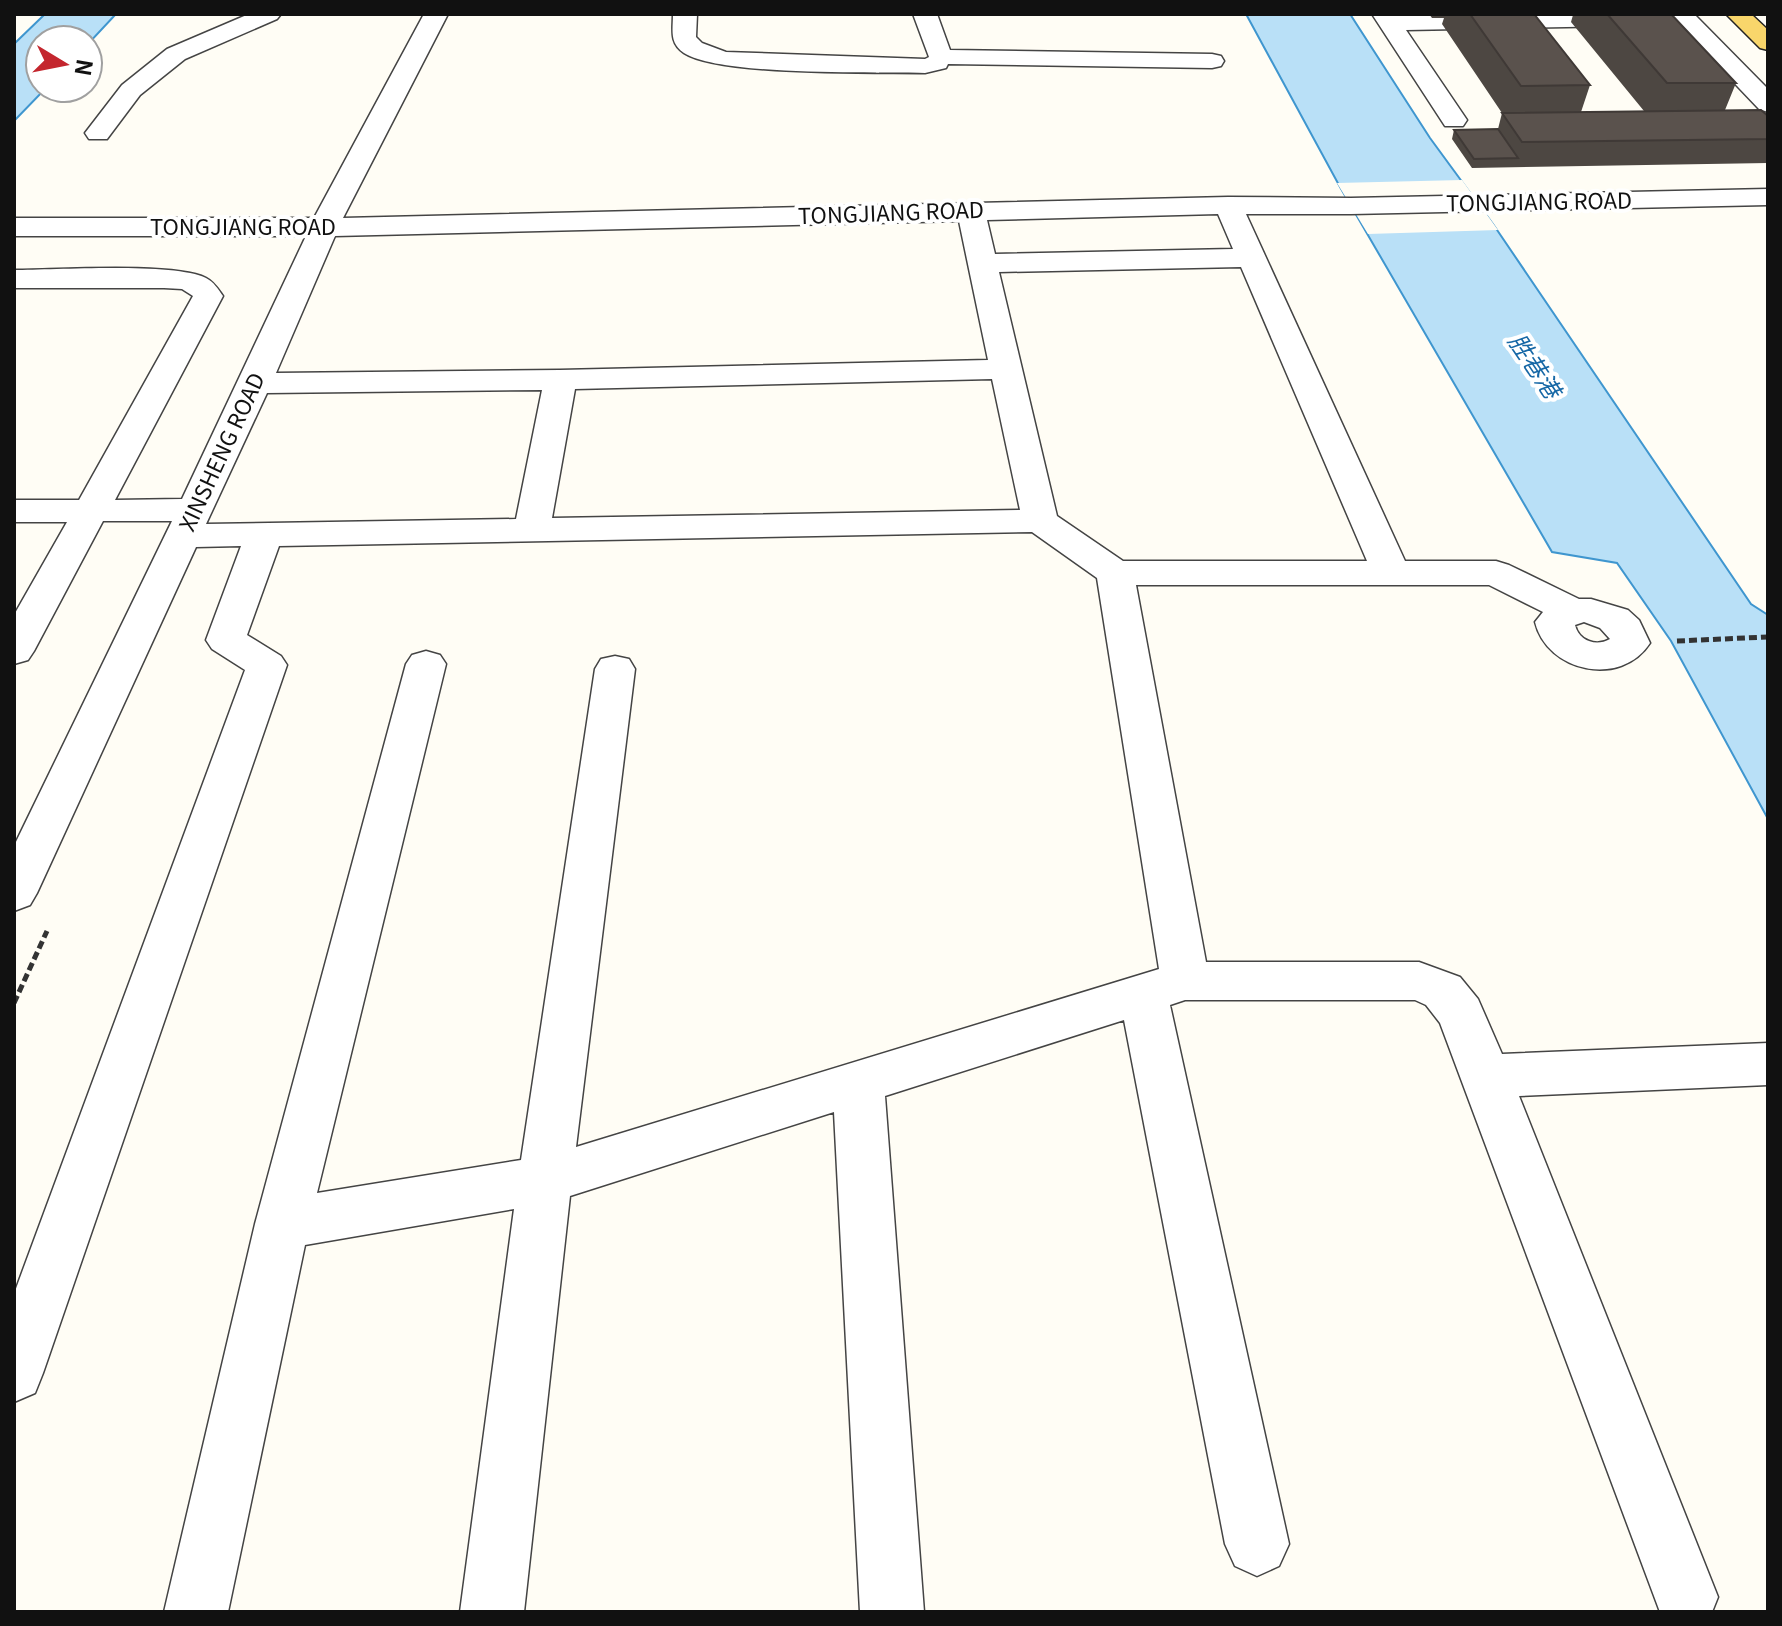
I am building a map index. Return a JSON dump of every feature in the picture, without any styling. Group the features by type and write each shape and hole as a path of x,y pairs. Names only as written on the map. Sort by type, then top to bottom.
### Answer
{"main road":[{"path":"1738,14 1768,43"}],"street":[{"path":"98,133 131,90 176,54 269,14"},
{"name":"XINSHENG ROAD","path":"14,893 255,383 324,227 436,14"},
{"path":"685,14 684,39 693,48 723,59 925,66 937,63 941,57"},
{"path":"925,14 941,57"},
{"path":"1634,16 1656,40"},
{"path":"1501,17 1523,44"},
{"path":"1387,18 1685,18 1768,104"},
{"path":"1387,18 1454,120"},
{"path":"941,57 1212,61"},
{"name":"TONGJIANG ROAD","path":"14,227 324,227 1228,205 1351,206 1768,197"},
{"path":"1228,205 1391,572"},
{"path":"971,211 1040,521"},
{"path":"982,263 1251,258"},
{"path":"14,279 187,281 204,288 208,296 14,651"},
{"path":"255,383 560,380 1007,369"},
{"path":"532,531 560,380"},
{"path":"14,511 91,511 264,535 1040,521 1115,573 1496,573 1572,611"},
{"path":"14,1373 267,665 226,640 264,535"},
{"path":"1115,573 1164,987 1257,1544"},
{"path":"196,1612 282,1224 426,664"},
{"path":"492,1612 545,1180 615,669"},
{"path":"282,1224 545,1180 1164,987 1419,981 1443,991 1461,1013 1686,1597"},
{"path":"1486,1076 1768,1064"},
{"path":"858,1082 892,1612"}],"path":[{"path":"1671,641 1768,637"}],"water":[{"path":"45,14 116,14 104,27 104,24 35,24"},
{"name":"胜巷港","path":"1246,14 1350,14 1430,138 1493,224 1751,604 1768,615 1768,819 1671,641 1617,563 1552,552 1340,187"},
{"path":"24,34 24,104 30,104 14,121 14,44"}],"pier":[{"path":"1462,180 1498,230 1368,234 1337,183"}],"building":[{"path":"1470,14 1534,14 1590,85 1521,86"},
{"path":"1607,14 1671,14 1736,83 1667,83"},
{"path":"1761,110 1768,116 1768,139 1522,142 1502,113"},
{"path":"1498,129 1518,158 1474,159 1454,130"}]}
